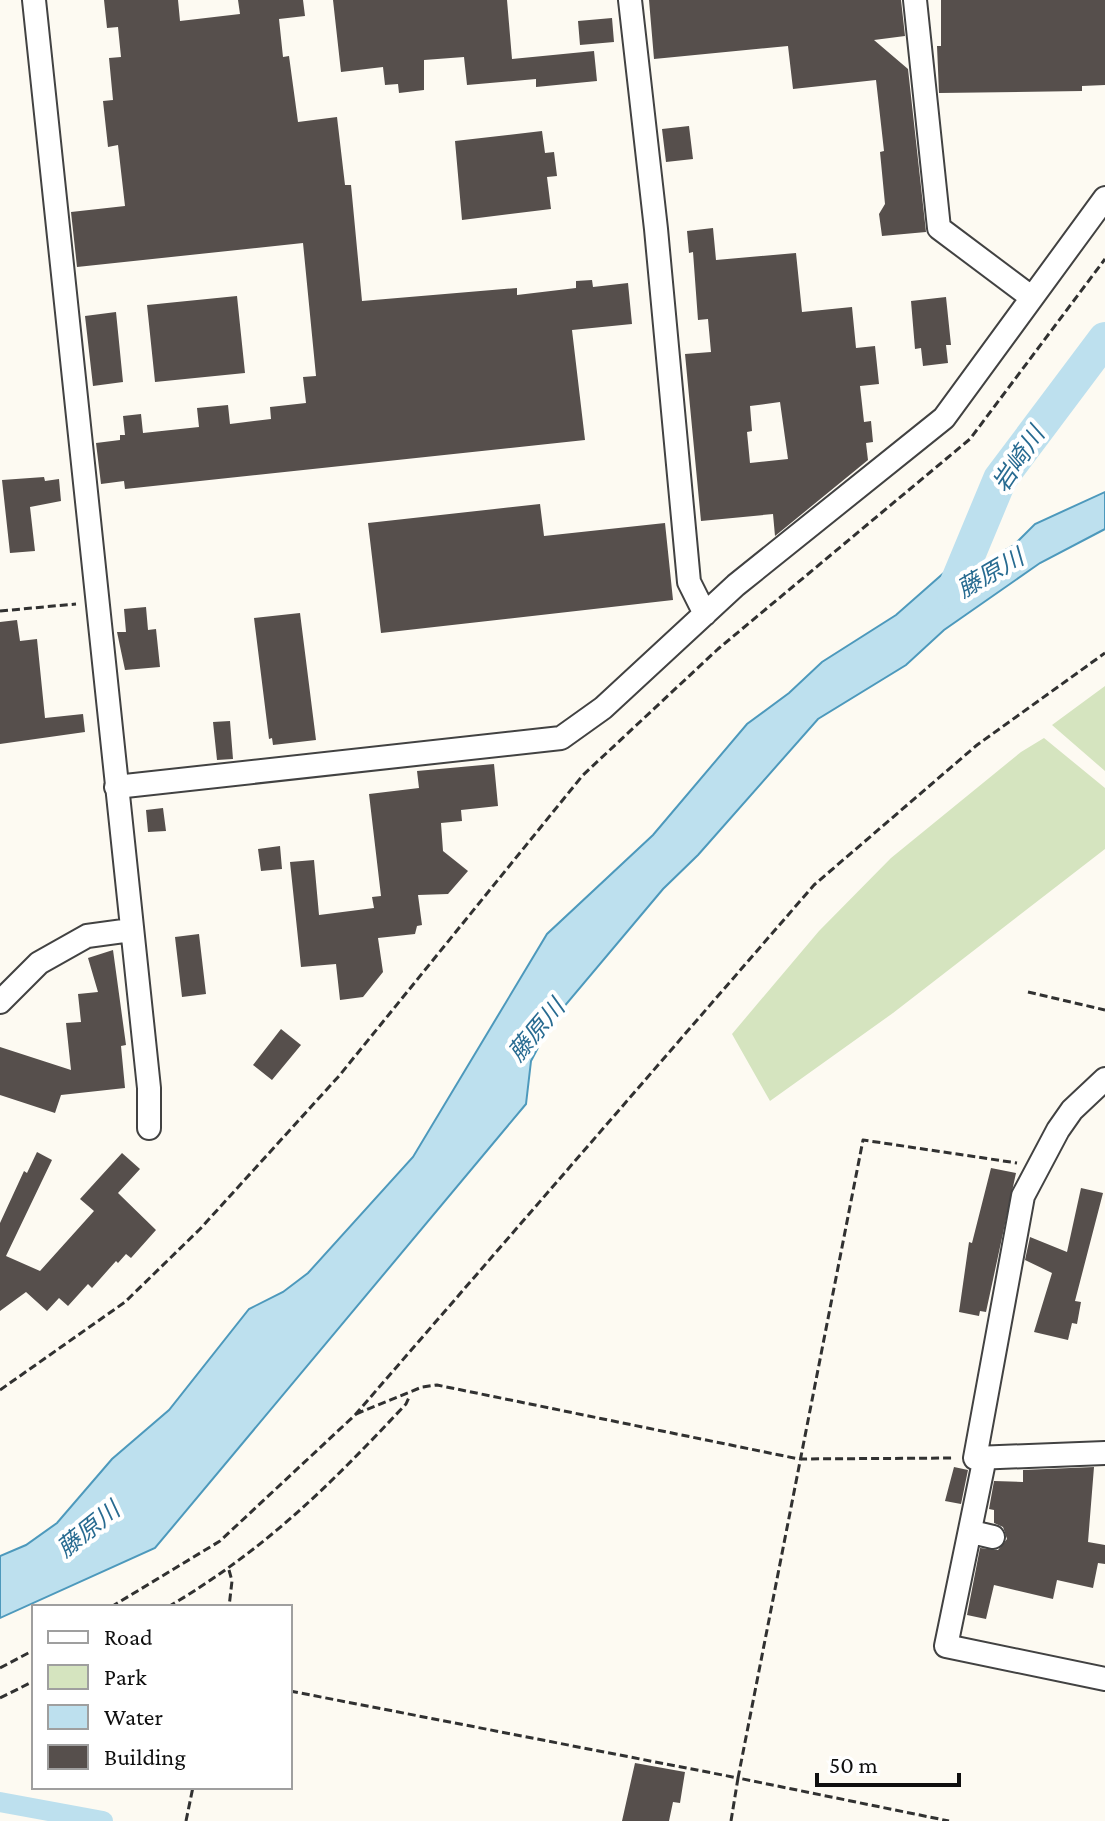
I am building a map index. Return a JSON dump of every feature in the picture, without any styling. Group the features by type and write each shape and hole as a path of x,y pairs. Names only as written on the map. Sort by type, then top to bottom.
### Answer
{"street":[{"path":"34,0 150,1097 149,1128"},
{"path":"630,0 656,229 689,582 705,614"},
{"path":"915,0 939,228 1031,297"},
{"path":"116,787 561,738 603,708 705,614 944,418 1105,198"},
{"path":"0,1002 39,963 87,936 131,930"},
{"path":"1105,1079 1072,1110 1037,1166 1020,1208 980,1458 983,1535 946,1646 1105,1679"},
{"path":"980,1458 1105,1453"}],"path":[{"path":"0,1390 125,1302 200,1229 330,1088 583,775 718,649 970,439 1105,259"},
{"path":"0,611 97,602"},
{"path":"114,1605 220,1541 355,1415 814,885 977,745 1105,653"},
{"path":"1028,992 1105,1010"},
{"path":"731,1821 863,1140 1037,1166"},
{"path":"355,1415 422,1387 443,1386 799,1459 980,1458"},
{"path":"171,1605 229,1570 300,1513 406,1404 410,1394"},
{"path":"229,1570 232,1581 229,1605"},
{"path":"0,1668 32,1651"},
{"path":"0,1698 32,1682"},
{"path":"292,1691 949,1821"},
{"path":"186,1821 193,1789"}],"green space":[{"path":"1105,686 1105,771 1052,725"},
{"path":"1044,738 1105,788 1105,849 893,1013 770,1101 732,1034 819,931 891,858 1021,752"}],"water":[{"name":"藤原川","path":"1105,492 1105,529 1040,563 944,630 906,665 818,719 698,855 663,889 552,1021 531,1061 526,1104 155,1548 0,1618 0,1556 26,1545 57,1523 112,1459 169,1410 249,1309 283,1292 308,1273 413,1157 547,934 653,835 747,724 789,693 822,662 896,615 946,571 975,567 1014,545 1035,524"}],"building":[{"path":"104,0 178,0 180,21 240,14 238,0 303,0 305,16 279,19 283,57 289,56 298,122 337,117 345,185 351,185 362,301 517,288 517,295 576,288 576,281 592,280 593,287 628,283 632,324 572,330 585,440 125,489 124,481 101,484 96,443 120,440 120,435 125,435 123,416 141,414 143,433 199,427 197,408 228,405 230,424 271,419 270,407 306,403 303,377 316,376 303,243 77,267 71,212 125,206 118,145 108,147 103,101 113,100 109,58 121,57 118,27 107,28"},
{"path":"333,0 507,0 512,59 594,51 597,81 536,87 536,79 467,85 464,57 424,60 424,90 399,93 398,84 385,85 383,67 341,72"},
{"path":"649,0 901,0 905,36 874,40 908,69 926,232 882,236 879,214 885,204 880,152 884,151 876,80 793,89 788,46 654,59"},
{"path":"941,0 1105,0 1105,85 1082,86 1082,91 939,93 937,46 941,46"},
{"path":"612,18 614,42 580,45 578,21"},
{"path":"689,126 693,159 666,162 662,129"},
{"path":"542,131 545,153 554,152 557,176 547,177 551,209 462,220 455,141"},
{"path":"713,228 716,260 796,253 802,312 852,307 856,348 875,346 879,384 860,386 864,422 871,421 873,442 866,443 868,460 775,536 773,514 701,521 685,354 711,352 708,319 698,320 693,252 689,253 687,231","holes":["780,402 788,459 750,463 747,432 752,431 750,406"]},
{"path":"237,296 245,373 155,382 147,305"},
{"path":"946,297 951,345 946,345 948,363 923,366 921,348 915,349 911,301"},
{"path":"116,312 123,382 93,386 85,316"},
{"path":"44,477 45,481 59,479 61,501 30,507 35,551 10,553 2,480"},
{"path":"540,504 544,536 665,523 673,600 381,633 368,523"},
{"path":"146,607 148,630 156,629 160,667 125,670 117,632 126,632 124,609"},
{"path":"300,613 316,740 273,745 272,738 269,739 254,618"},
{"path":"17,620 20,641 37,639 45,718 83,714 85,732 0,744 0,622"},
{"path":"230,721 233,759 217,760 213,722"},
{"path":"494,764 498,806 461,810 462,821 441,823 443,851 468,871 448,894 418,895 422,925 417,926 415,934 378,938 383,972 363,997 340,1000 336,964 301,967 290,862 314,860 319,915 374,908 372,897 381,896 369,794 419,788 417,771"},
{"path":"163,808 166,831 148,832 146,810"},
{"path":"280,846 282,869 261,871 258,849"},
{"path":"199,934 206,994 182,997 175,937"},
{"path":"113,950 126,1045 121,1046 125,1088 61,1095 55,1113 0,1095 0,1047 71,1070 66,1023 81,1022 78,994 98,992 88,958"},
{"path":"281,1029 301,1045 272,1080 253,1065"},
{"path":"37,1152 52,1160 6,1256 40,1271 94,1211 80,1199 122,1153 140,1169 118,1193 156,1230 131,1258 126,1254 118,1263 116,1261 92,1288 88,1284 68,1306 59,1298 47,1311 26,1292 0,1311 0,1223 24,1171 27,1173"},
{"path":"991,1168 1016,1173 986,1312 980,1311 979,1316 959,1312 969,1242 972,1243"},
{"path":"1081,1188 1103,1193 1075,1301 1081,1302 1077,1324 1072,1323 1068,1340 1034,1332 1052,1273 1025,1260 1030,1237 1067,1252"},
{"path":"954,1467 968,1470 961,1504 945,1501"},
{"path":"1094,1467 1088,1542 1105,1545 1105,1564 1098,1563 1093,1588 1057,1580 1053,1599 994,1585 986,1619 967,1615 980,1548 998,1550 1007,1539 1003,1527 994,1523 994,1510 989,1509 994,1481 1023,1482 1023,1470"},
{"path":"635,1763 685,1772 680,1803 673,1802 669,1821 622,1821"}],"waterway":[{"name":"岩崎川","path":"953,592 1000,479 1105,339"},
{"path":"0,1802 103,1821"}]}
